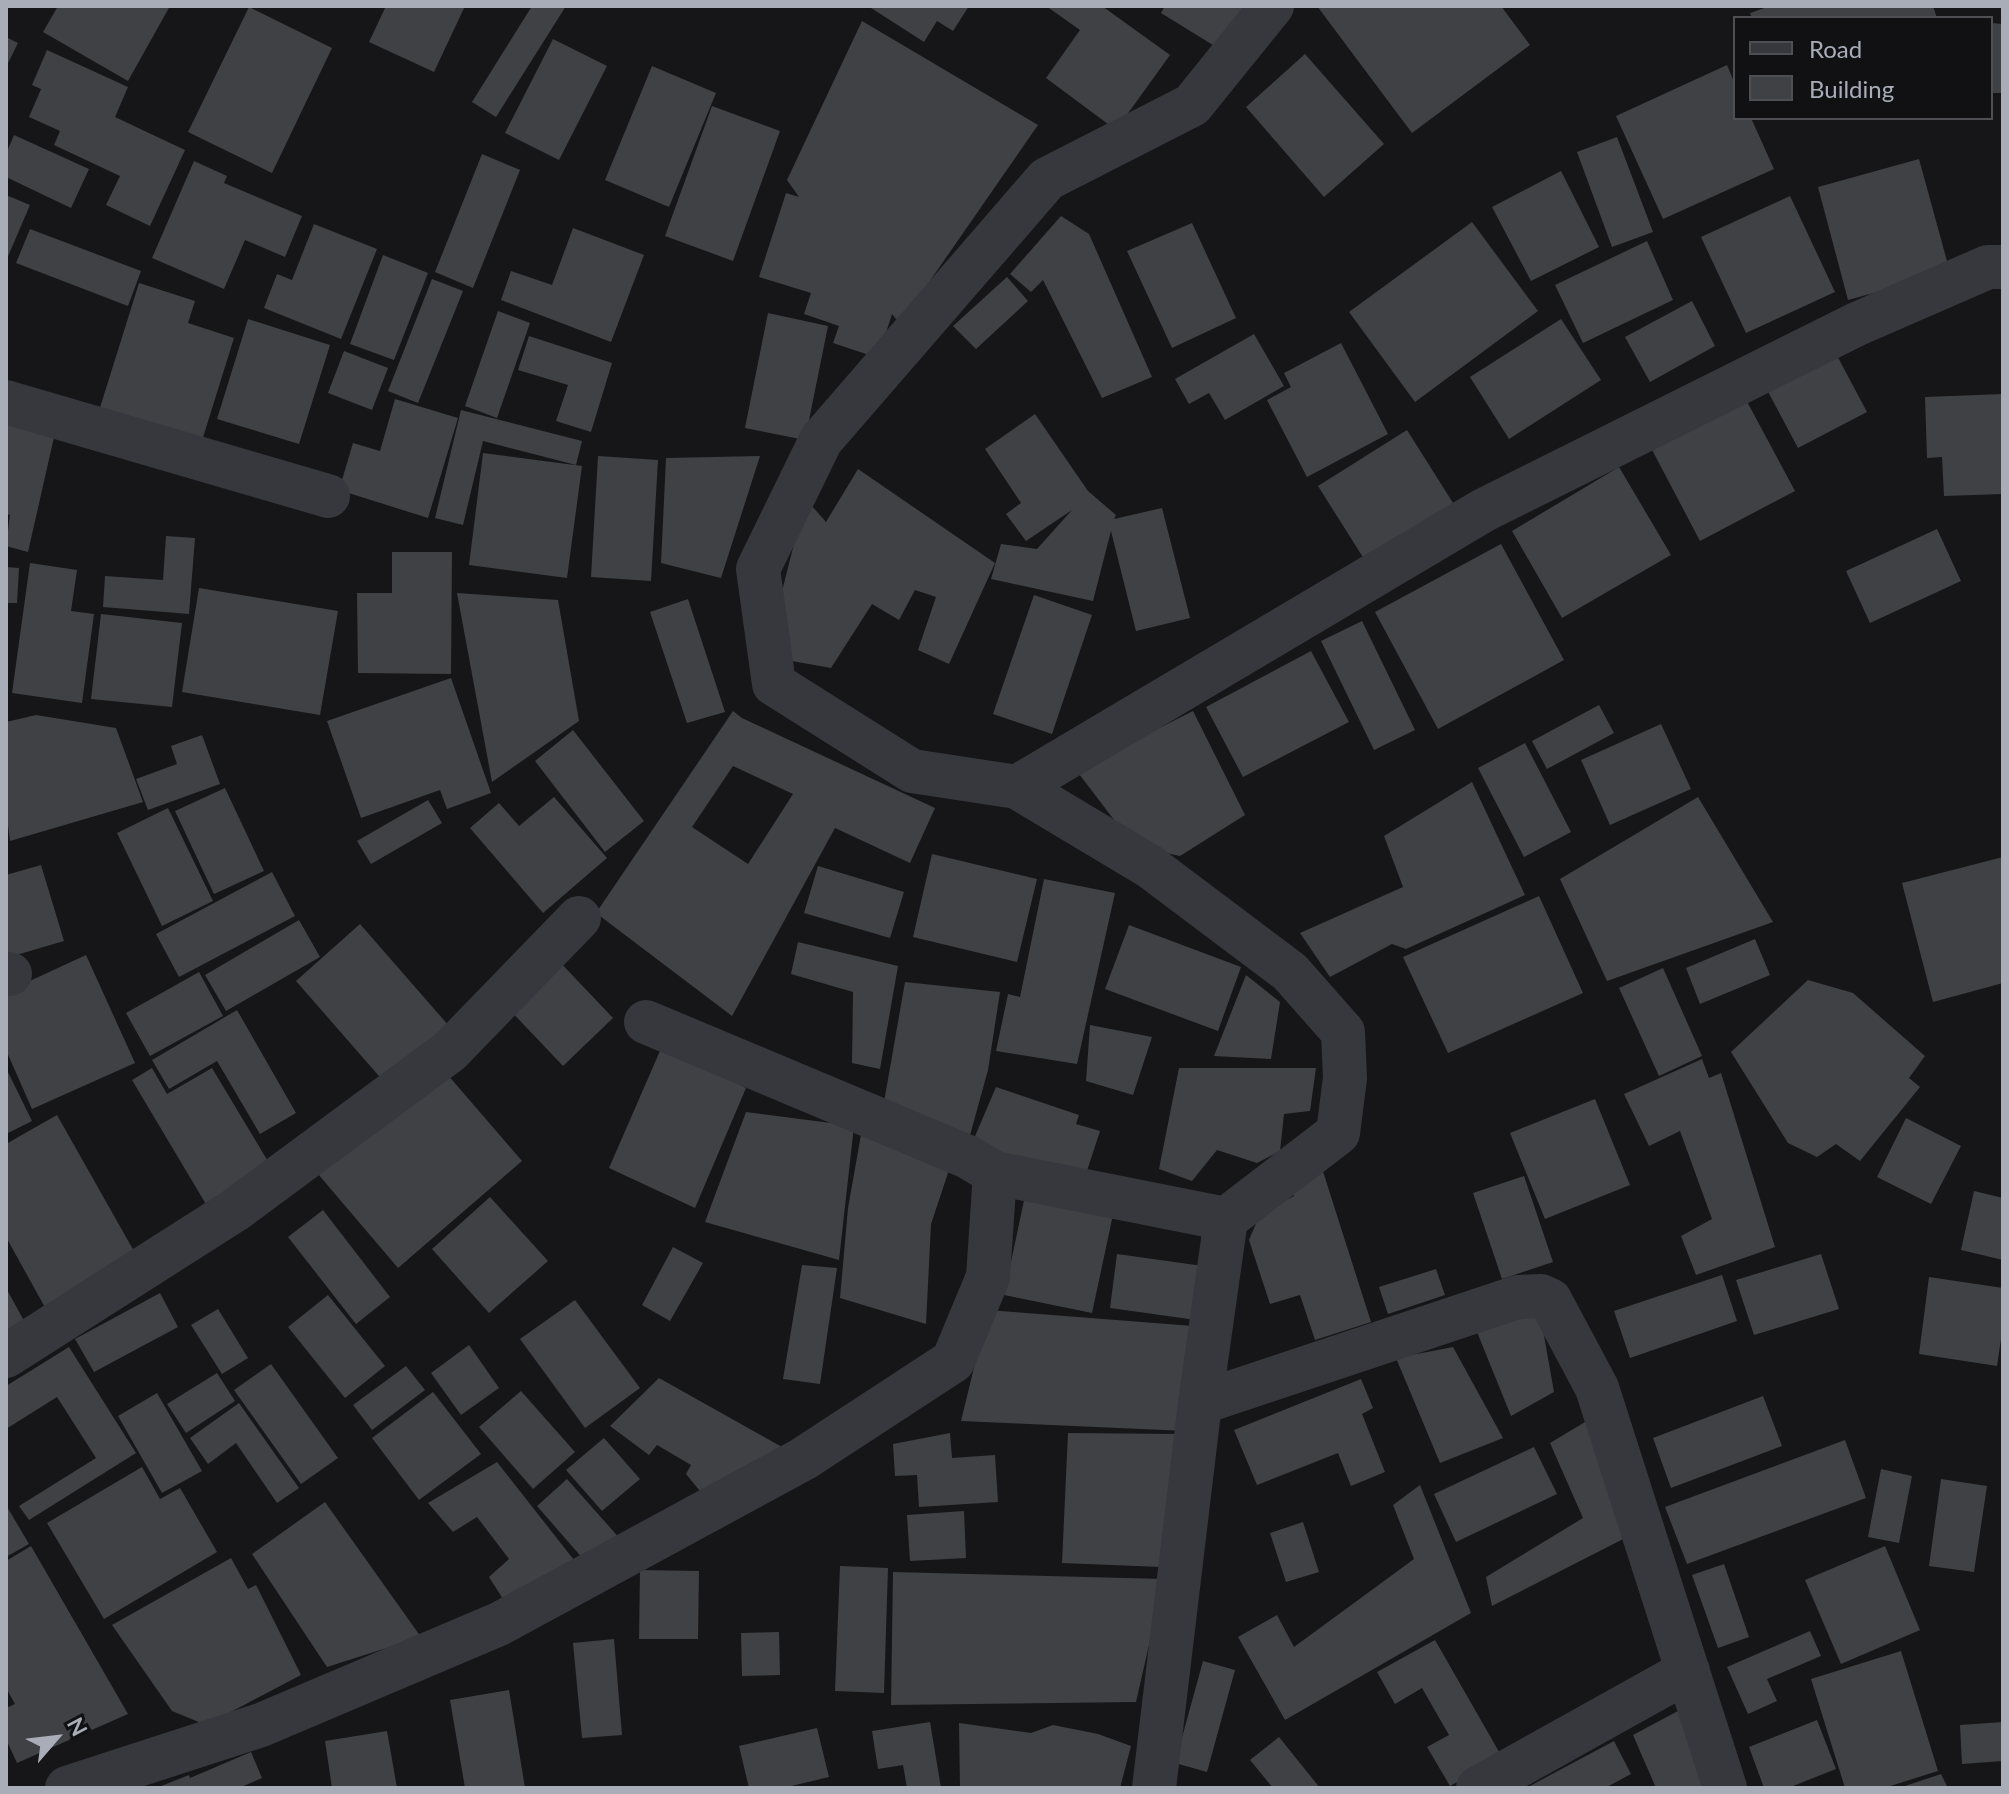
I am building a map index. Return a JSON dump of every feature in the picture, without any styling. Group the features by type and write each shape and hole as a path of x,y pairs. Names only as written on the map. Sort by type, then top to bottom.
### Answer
{"street":[{"path":"1154,1788 1200,1403 1226,1219 1338,1133 1345,1078 1343,1032 1290,972 1149,866 1017,787 912,771 774,684 758,569 821,440 1047,179 1192,105 1272,6"},
{"path":"1017,787 1484,510 1857,324 1988,267 2003,267"},
{"path":"6,402 328,496"},
{"path":"6,1356 235,1210 450,1051 579,918"},
{"path":"646,1022 968,1157 995,1173 1226,1219"},
{"path":"67,1788 261,1725 499,1624 803,1459 953,1361 988,1277 995,1173"},
{"path":"1200,1403 1518,1297 1541,1296 1550,1300 1597,1388 1725,1788"},
{"path":"1478,1788 1688,1671"}],"building":[{"path":"58,6 170,6 128,81 43,32"},
{"path":"386,6 465,6 434,72 369,42"},
{"path":"532,6 566,6 496,117 472,102"},
{"path":"868,6 969,6 953,31 937,21 924,42"},
{"path":"1046,6 1102,6 1170,55 1116,130 1046,78 1080,30"},
{"path":"1165,6 1247,6 1221,50 1161,13"},
{"path":"1317,6 1501,6 1530,45 1412,133"},
{"path":"1770,6 1933,6 1936,16 1751,16 1750,13"},
{"path":"249,7 332,48 272,173 188,132"},
{"path":"862,21 1038,125 900,324 892,314 878,358 833,343 839,326 804,314 811,293 759,277 786,193 799,197 787,180"},
{"path":"1993,23 2003,24 2003,93 1993,93"},
{"path":"6,37 18,43 6,67"},
{"path":"553,39 607,66 559,160 505,133"},
{"path":"47,50 128,87 115,117 185,150 150,226 106,205 120,176 54,145 60,131 29,117 41,89 32,85"},
{"path":"1305,54 1384,144 1324,197 1246,107"},
{"path":"1727,65 1733,79 1733,120 1752,120 1774,169 1663,219 1616,116"},
{"path":"652,66 716,93 669,207 605,180"},
{"path":"712,106 780,131 733,261 665,236"},
{"path":"14,135 89,169 71,208 6,177 6,154"},
{"path":"1617,137 1653,232 1612,247 1577,152"},
{"path":"482,154 520,170 473,288 435,272"},
{"path":"1919,159 1950,272 1848,300 1818,187"},
{"path":"194,161 227,176 224,183 302,216 285,257 245,240 224,289 152,258"},
{"path":"1561,171 1599,247 1531,281 1492,207"},
{"path":"6,195 30,205 6,261"},
{"path":"1790,196 1835,292 1746,333 1701,237"},
{"path":"1061,216 1089,234 1152,377 1102,398 1043,280 1031,292 1010,274"},
{"path":"1472,222 1538,311 1415,402 1349,312"},
{"path":"1192,223 1236,318 1172,348 1127,251"},
{"path":"314,224 377,249 341,339 264,308 277,274 292,280"},
{"path":"573,228 644,255 611,342 501,300 511,271 552,285"},
{"path":"30,229 141,271 128,306 16,263"},
{"path":"1647,241 1673,300 1583,343 1555,285"},
{"path":"383,255 428,273 394,360 350,344"},
{"path":"1007,277 1028,301 976,349 953,326"},
{"path":"432,279 463,291 418,403 388,391"},
{"path":"139,283 195,301 188,323 234,338 200,447 98,414"},
{"path":"1692,301 1715,346 1650,382 1625,337"},
{"path":"498,311 530,323 497,418 465,406"},
{"path":"768,313 828,326 805,440 745,428"},
{"path":"248,319 330,345 299,444 217,419"},
{"path":"1561,319 1601,380 1509,439 1470,377"},
{"path":"1254,334 1284,386 1225,420 1209,393 1189,404 1175,379"},
{"path":"529,336 612,363 591,432 556,421 568,385 518,370"},
{"path":"1341,343 1388,434 1307,477 1267,400 1291,387 1284,373"},
{"path":"1834,350 1867,412 1798,448 1765,386"},
{"path":"344,351 388,368 372,410 328,393"},
{"path":"2003,394 2003,494 1944,496 1942,457 1927,458 1925,397"},
{"path":"1744,396 1795,491 1700,541 1650,446"},
{"path":"395,399 458,418 428,518 339,490 353,443 380,451"},
{"path":"461,410 582,441 576,465 483,441 463,525 435,518"},
{"path":"6,412 57,424 28,552 6,546 10,515 6,514"},
{"path":"1035,414 1088,491 1116,515 1114,519 1162,508 1190,618 1136,631 1111,531 1093,601 991,579 1001,544 1037,549 1072,510 1026,541 1006,514 1021,503 985,449"},
{"path":"1407,430 1460,514 1371,570 1318,486"},
{"path":"483,453 582,466 567,578 469,565"},
{"path":"598,456 658,460 651,581 591,577"},
{"path":"760,456 721,578 661,563 666,458"},
{"path":"1619,467 1671,555 1562,618 1512,531"},
{"path":"858,469 995,563 949,664 918,650 936,597 915,590 899,620 872,604 831,668 792,661 774,623 798,528 811,505 826,522"},
{"path":"1937,529 1961,581 1870,623 1846,571"},
{"path":"166,536 195,538 189,614 103,607 105,576 163,580"},
{"path":"1501,544 1564,660 1438,729 1375,612"},
{"path":"392,552 452,552 451,674 358,673 357,593 392,593"},
{"path":"30,563 77,570 71,611 94,614 82,703 12,693"},
{"path":"6,567 19,568 17,603 6,603"},
{"path":"199,588 338,611 320,715 182,692"},
{"path":"457,593 558,600 579,721 492,782"},
{"path":"1034,595 1092,615 1052,734 993,714"},
{"path":"688,599 725,712 687,723 650,612"},
{"path":"101,614 182,623 172,707 91,699"},
{"path":"1362,621 1415,730 1374,750 1321,641"},
{"path":"1311,651 1349,722 1243,777 1206,707"},
{"path":"451,678 491,793 447,809 440,790 361,818 327,721"},
{"path":"1599,705 1614,733 1547,769 1532,741"},
{"path":"733,711 742,718 935,808 910,863 835,828 732,1016 596,913","holes":["733,766 793,794 748,864 692,827"]},
{"path":"1193,711 1245,815 1180,856 1134,846 1076,770"},
{"path":"36,715 116,728 143,802 10,841 6,809 6,722"},
{"path":"1661,724 1691,789 1610,825 1581,760"},
{"path":"573,730 644,821 605,852 535,761"},
{"path":"202,735 220,784 148,810 136,779 177,764 171,746"},
{"path":"1525,743 1571,832 1524,857 1478,768"},
{"path":"1472,782 1525,895 1406,949 1392,944 1330,977 1300,933 1403,887 1384,836"},
{"path":"225,788 264,871 214,894 175,811"},
{"path":"554,797 607,858 543,913 470,828 499,803 519,826"},
{"path":"1698,797 1773,922 1607,981 1560,879"},
{"path":"428,800 442,823 371,864 357,841"},
{"path":"168,808 213,901 162,926 117,833"},
{"path":"932,854 1037,879 1017,962 913,937"},
{"path":"2003,857 2003,983 1933,1002 1902,883"},
{"path":"41,865 64,941 6,958 6,875"},
{"path":"818,866 904,892 890,938 804,913"},
{"path":"272,872 295,916 179,977 156,934"},
{"path":"1044,879 1115,893 1077,1064 996,1051 1008,994 1020,997"},
{"path":"1539,896 1583,993 1448,1053 1403,957"},
{"path":"299,920 320,957 226,1011 205,975"},
{"path":"360,924 456,1034 392,1091 296,981"},
{"path":"1129,925 1241,967 1218,1031 1105,989"},
{"path":"1755,939 1770,975 1700,1004 1686,968"},
{"path":"798,942 898,966 880,1069 852,1063 853,992 791,974"},
{"path":"86,955 135,1063 32,1109 6,1050 6,992"},
{"path":"556,958 613,1018 563,1066 506,1006"},
{"path":"1663,968 1702,1056 1659,1076 1619,988"},
{"path":"199,972 223,1016 150,1056 126,1013"},
{"path":"1246,975 1280,1002 1271,1059 1214,1056"},
{"path":"1808,980 1853,993 1925,1056 1909,1078 1920,1087 1860,1161 1836,1144 1817,1157 1788,1143 1731,1052"},
{"path":"905,982 1000,992 988,1070 969,1139 884,1102"},
{"path":"237,1010 296,1113 260,1134 217,1061 169,1089 152,1060"},
{"path":"1090,1025 1152,1037 1133,1095 1086,1081"},
{"path":"663,1044 746,1088 695,1208 609,1168"},
{"path":"1702,1059 1709,1078 1721,1073 1775,1247 1696,1275 1681,1236 1712,1219 1680,1131 1649,1146 1624,1094"},
{"path":"441,1067 522,1161 398,1268 318,1174"},
{"path":"6,1068 32,1121 6,1134"},
{"path":"152,1068 167,1094 212,1068 275,1173 210,1211 132,1080"},
{"path":"1179,1068 1316,1068 1310,1111 1284,1114 1280,1151 1257,1163 1217,1150 1192,1181 1159,1169"},
{"path":"996,1087 1079,1115 1076,1124 1100,1131 1082,1186 970,1148"},
{"path":"1595,1099 1630,1185 1545,1219 1510,1133"},
{"path":"746,1112 854,1126 839,1260 705,1222"},
{"path":"57,1115 139,1260 47,1311 6,1237 6,1144"},
{"path":"1906,1118 1961,1146 1931,1204 1877,1177"},
{"path":"862,1129 953,1158 931,1224 926,1324 840,1298 848,1208"},
{"path":"1319,1159 1371,1322 1315,1340 1300,1295 1270,1304 1249,1240 1260,1214 1294,1196 1285,1180"},
{"path":"1524,1176 1553,1262 1502,1279 1473,1193"},
{"path":"1026,1191 1114,1210 1092,1313 1004,1295"},
{"path":"1974,1191 2003,1198 2003,1260 1961,1250"},
{"path":"490,1197 548,1261 489,1313 432,1249"},
{"path":"323,1210 390,1297 356,1324 288,1237"},
{"path":"673,1247 703,1263 670,1321 642,1305"},
{"path":"1117,1254 1203,1266 1196,1320 1110,1308"},
{"path":"1821,1254 1839,1309 1754,1335 1736,1280"},
{"path":"802,1265 837,1268 820,1384 783,1379"},
{"path":"1436,1269 1445,1295 1388,1314 1379,1287"},
{"path":"1722,1275 1737,1321 1630,1358 1614,1311"},
{"path":"1929,1277 2003,1288 2003,1325 1997,1366 1919,1354"},
{"path":"6,1288 28,1328 6,1340"},
{"path":"160,1293 178,1327 94,1372 75,1339"},
{"path":"328,1295 385,1366 345,1398 288,1327"},
{"path":"575,1300 640,1388 585,1428 520,1339"},
{"path":"218,1309 248,1358 222,1374 191,1325"},
{"path":"988,1310 1193,1326 1186,1431 961,1421"},
{"path":"1540,1313 1554,1392 1511,1416 1477,1332"},
{"path":"469,1345 499,1388 461,1415 431,1373"},
{"path":"69,1347 136,1453 29,1520 19,1506 96,1458 57,1397 6,1429 6,1386"},
{"path":"1453,1347 1503,1438 1440,1463 1396,1358"},
{"path":"271,1364 338,1458 301,1484 234,1390"},
{"path":"406,1366 425,1390 372,1430 353,1405"},
{"path":"217,1373 235,1401 186,1433 167,1404"},
{"path":"659,1378 782,1447 709,1502 686,1474 691,1465 657,1445 649,1455 610,1426"},
{"path":"1361,1379 1373,1408 1362,1414 1385,1472 1351,1486 1338,1453 1257,1485 1234,1430"},
{"path":"521,1391 575,1452 533,1489 479,1427"},
{"path":"433,1392 481,1454 419,1500 372,1438"},
{"path":"157,1393 202,1471 162,1493 118,1416"},
{"path":"1763,1396 1782,1446 1671,1488 1653,1438"},
{"path":"239,1403 299,1488 277,1503 236,1443 208,1464 190,1438"},
{"path":"1595,1416 1631,1535 1492,1606 1486,1577 1583,1518 1550,1443"},
{"path":"950,1433 952,1458 995,1455 998,1502 919,1507 917,1475 895,1476 893,1444"},
{"path":"1068,1433 1181,1434 1161,1567 1062,1563"},
{"path":"604,1438 640,1479 602,1511 566,1470"},
{"path":"1845,1440 1866,1498 1687,1564 1665,1507"},
{"path":"1534,1447 1557,1494 1456,1542 1434,1494"},
{"path":"497,1462 585,1574 512,1613 489,1577 509,1559 477,1517 453,1532 428,1503"},
{"path":"142,1467 160,1499 180,1488 217,1552 104,1619 47,1523"},
{"path":"1881,1469 1912,1476 1899,1543 1868,1537"},
{"path":"567,1479 622,1541 591,1568 537,1506"},
{"path":"1941,1479 1987,1486 1974,1572 1929,1566"},
{"path":"1420,1485 1471,1613 1285,1720 1238,1637 1277,1615 1294,1647 1414,1559 1393,1505"},
{"path":"325,1502 421,1637 327,1667 252,1554"},
{"path":"6,1505 29,1544 6,1557"},
{"path":"964,1511 966,1558 910,1561 907,1515"},
{"path":"1303,1522 1319,1572 1286,1582 1270,1533"},
{"path":"31,1546 128,1714 17,1763 6,1739 6,1708 15,1704 6,1688 6,1561"},
{"path":"1885,1546 1920,1630 1841,1664 1805,1580"},
{"path":"231,1558 248,1589 256,1585 301,1675 206,1725 172,1711 112,1625"},
{"path":"1724,1564 1749,1637 1718,1648 1692,1575"},
{"path":"840,1566 888,1568 884,1693 835,1691"},
{"path":"640,1570 699,1571 698,1639 639,1639"},
{"path":"893,1572 1164,1579 1136,1702 891,1705"},
{"path":"1810,1631 1821,1656 1767,1679 1777,1701 1748,1714 1727,1667"},
{"path":"779,1632 780,1675 742,1676 741,1633"},
{"path":"614,1639 622,1735 582,1738 573,1643"},
{"path":"1435,1640 1502,1757 1450,1786 1427,1747 1449,1735 1422,1688 1395,1704 1377,1672"},
{"path":"1901,1651 1938,1771 1884,1788 1845,1788 1811,1679"},
{"path":"1203,1661 1235,1670 1207,1772 1175,1763"},
{"path":"509,1690 525,1788 465,1788 450,1700"},
{"path":"1691,1704 1715,1788 1656,1788 1633,1735"},
{"path":"1817,1720 1836,1769 1788,1788 1764,1788 1749,1747"},
{"path":"930,1722 941,1788 907,1788 903,1765 878,1769 872,1731"},
{"path":"2003,1722 2003,1761 1962,1764 1960,1725"},
{"path":"959,1723 1031,1733 1053,1725 1098,1734 1131,1746 1120,1788 960,1788"},
{"path":"817,1728 829,1777 783,1788 749,1788 739,1746"},
{"path":"387,1731 397,1788 332,1788 325,1741"},
{"path":"1279,1737 1320,1788 1273,1788 1250,1760"},
{"path":"1614,1741 1631,1774 1605,1788 1526,1788"},
{"path":"251,1752 262,1778 239,1788 156,1788 189,1775 190,1778"},
{"path":"1941,1774 1948,1788 1902,1788 1902,1787"}]}
